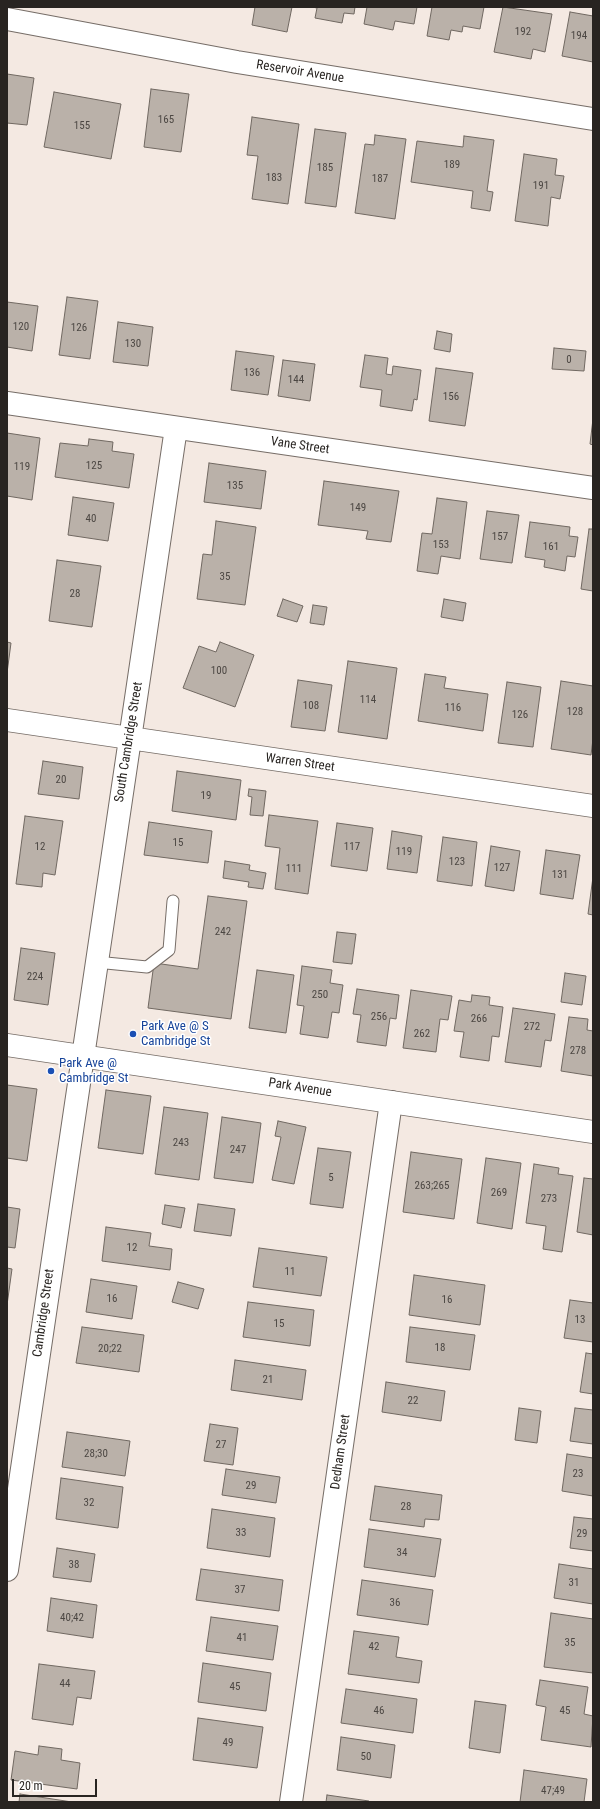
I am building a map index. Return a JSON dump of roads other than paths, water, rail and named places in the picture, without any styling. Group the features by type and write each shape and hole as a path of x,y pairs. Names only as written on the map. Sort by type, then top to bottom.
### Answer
{"street":[{"name":"Reservoir Avenue","path":"7,19 236,62 593,119"},
{"name":"Vane Street","path":"7,403 593,488"},
{"name":"South Cambridge Street","path":"82,1056 176,428"},
{"name":"Warren Street","path":"7,720 593,806"},
{"name":"Park Avenue","path":"7,1045 593,1132"},
{"name":"Cambridge Street","path":"7,1570 82,1056"},
{"name":"Dedham Street","path":"291,1802 390,1102"}],"lane":[{"path":"96,962 147,967 153,963 169,950 173,901"}],"place":[{"name":"Park Ave @ S Cambridge St","path":"133,1034"},
{"name":"Park Ave @ Cambridge St","path":"51,1071"}]}
